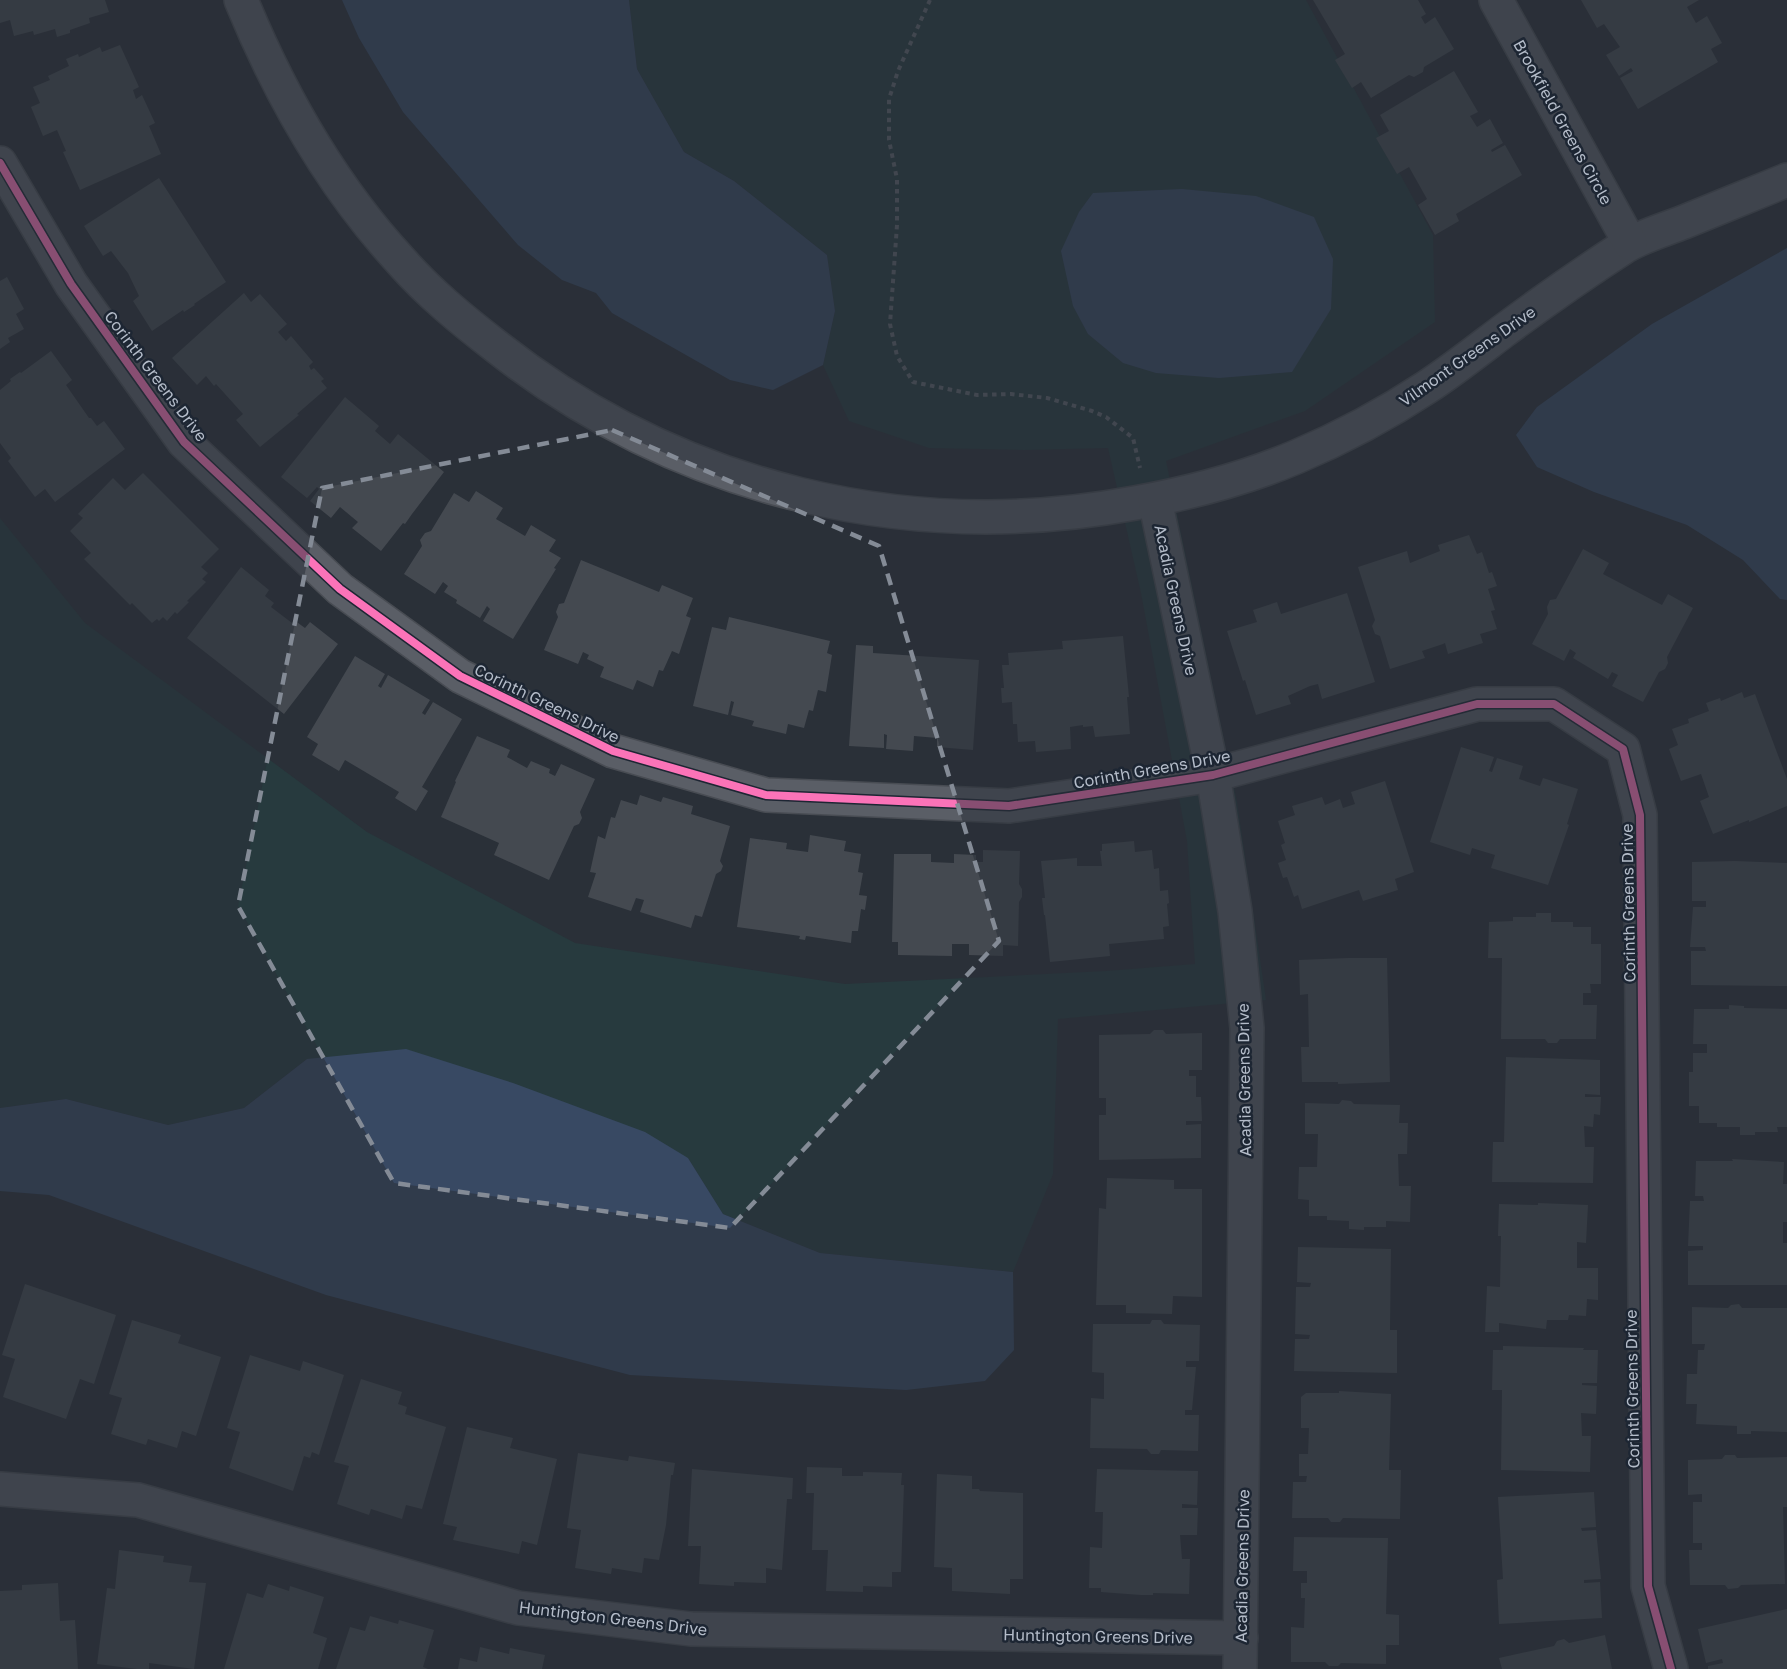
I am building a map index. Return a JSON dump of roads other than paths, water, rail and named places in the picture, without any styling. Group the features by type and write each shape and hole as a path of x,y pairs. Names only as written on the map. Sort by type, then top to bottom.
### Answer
{"street":[{"name":"Vilmont Greens Drive","path":"241,0 283,93 326,168 399,259 430,291 475,331 522,367 602,419 643,440 746,481 862,508 918,516 981,518 1069,514 1155,500 1242,477 1294,458 1346,434 1427,387 1577,278 1630,243 1787,180"},
{"name":"Brookfield Greens Circle","path":"1496,0 1630,243"},
{"name":"Corinth Greens Drive","path":"0,163 71,284 184,442 340,589 460,675 613,751 766,795 1010,806 1213,775 1477,704 1554,704 1623,749 1640,815 1647,1586 1671,1669"},
{"name":"Acadia Greens Drive","path":"1155,500 1213,775 1235,911 1246,1028 1241,1654"},
{"name":"Huntington Greens Drive","path":"0,1489 138,1500 518,1608 679,1628 917,1634 1241,1654"}],"water":[{"path":"342,0 629,0 637,69 684,152 734,181 827,255 835,311 823,365 773,390 730,380 612,313 596,293 562,280 518,245 403,112 359,38"},
{"path":"1182,189 1256,196 1314,217 1333,259 1331,309 1292,372 1219,378 1156,373 1123,363 1088,334 1073,306 1061,251 1079,212 1093,193"},
{"path":"1787,248 1787,600 1780,599 1743,560 1687,525 1594,492 1537,467 1516,435 1537,407 1652,324"},
{"path":"406,1049 513,1083 645,1132 688,1158 723,1214 820,1253 1013,1272 1014,1350 985,1381 906,1390 630,1375 326,1295 49,1195 0,1191 0,1108 66,1099 168,1125 244,1108 307,1059"}]}
